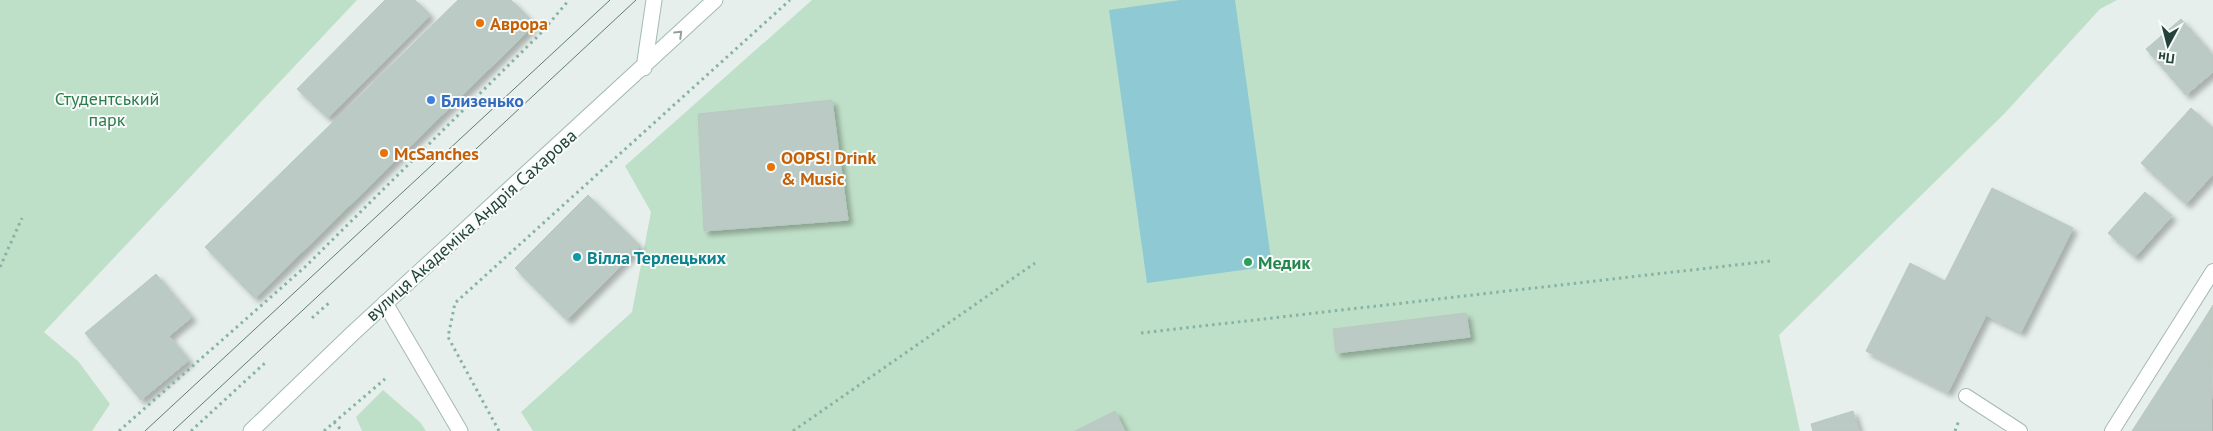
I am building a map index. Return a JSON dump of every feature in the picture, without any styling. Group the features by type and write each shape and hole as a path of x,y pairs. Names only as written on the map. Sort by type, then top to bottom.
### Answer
{"main road":[{"path":"644,68 654,0"},
{"name":"вулиця Академіка Андрія Сахарова","path":"251,431 385,304 644,68 715,0"},
{"path":"385,304 460,431"}],"lane":[{"path":"2112,431 2213,270"},
{"path":"1966,396 2020,431"}],"path":[{"path":"119,431 306,266 541,33 570,0"},
{"path":"500,431 448,337 454,303 790,0"},
{"path":"0,267 22,218"},
{"path":"1140,333 1770,261"},
{"path":"793,431 1036,263"},
{"path":"312,318 330,302"},
{"path":"191,431 266,362"},
{"path":"324,431 385,379"},
{"path":"334,422 342,431"}],"green space":[{"name":"Студентський парк","path":"0,0 357,0 44,332 78,361 110,404 92,431 0,431"},
{"name":"Медик","path":"812,0 2117,0 2100,9 2005,113 1779,335 1800,431 533,431 521,412 632,312 651,212 625,166"},
{"path":"383,390 420,422 426,431 362,431 356,417"}],"water":[{"name":"Медик","path":"1180,0 1235,0 1272,266 1147,283 1109,10"}],"building":[{"path":"385,0 415,0 430,15 328,118 297,89"},
{"path":"458,0 511,0 535,24 255,298 205,247"},
{"path":"2181,19 2213,55 2213,72 2186,95 2146,49"},
{"name":"OOPS! Drink & Music","path":"832,100 848,220 704,231 698,114"},
{"path":"2191,108 2213,128 2213,174 2186,204 2141,163"},
{"path":"1992,188 2073,228 2021,332 1986,315 1948,392 1866,351 1910,263 1945,281"},
{"path":"2145,192 2172,216 2135,257 2108,233"},
{"name":"Вілла Терлецьких","path":"588,195 640,246 567,320 515,268"},
{"path":"156,274 192,317 169,336 189,360 141,400 85,333"},
{"path":"2213,305 2211,431 2132,431 2205,318"},
{"path":"1466,313 1470,337 1336,353 1333,329"},
{"path":"1115,411 1125,431 1075,431"},
{"path":"1853,411 1859,431 1813,431 1811,424"}],"tram line":[{"path":"145,431 610,0"},
{"path":"173,431 636,0"}],"place":[{"name":"Аврора","path":"480,23"},
{"name":"Близенько","path":"431,100"},
{"name":"McSanches","path":"384,153"},
{"name":"OOPS! Drink & Music","path":"771,167"},
{"name":"Вілла Терлецьких","path":"577,257"},
{"name":"Медик","path":"1248,262"}]}
